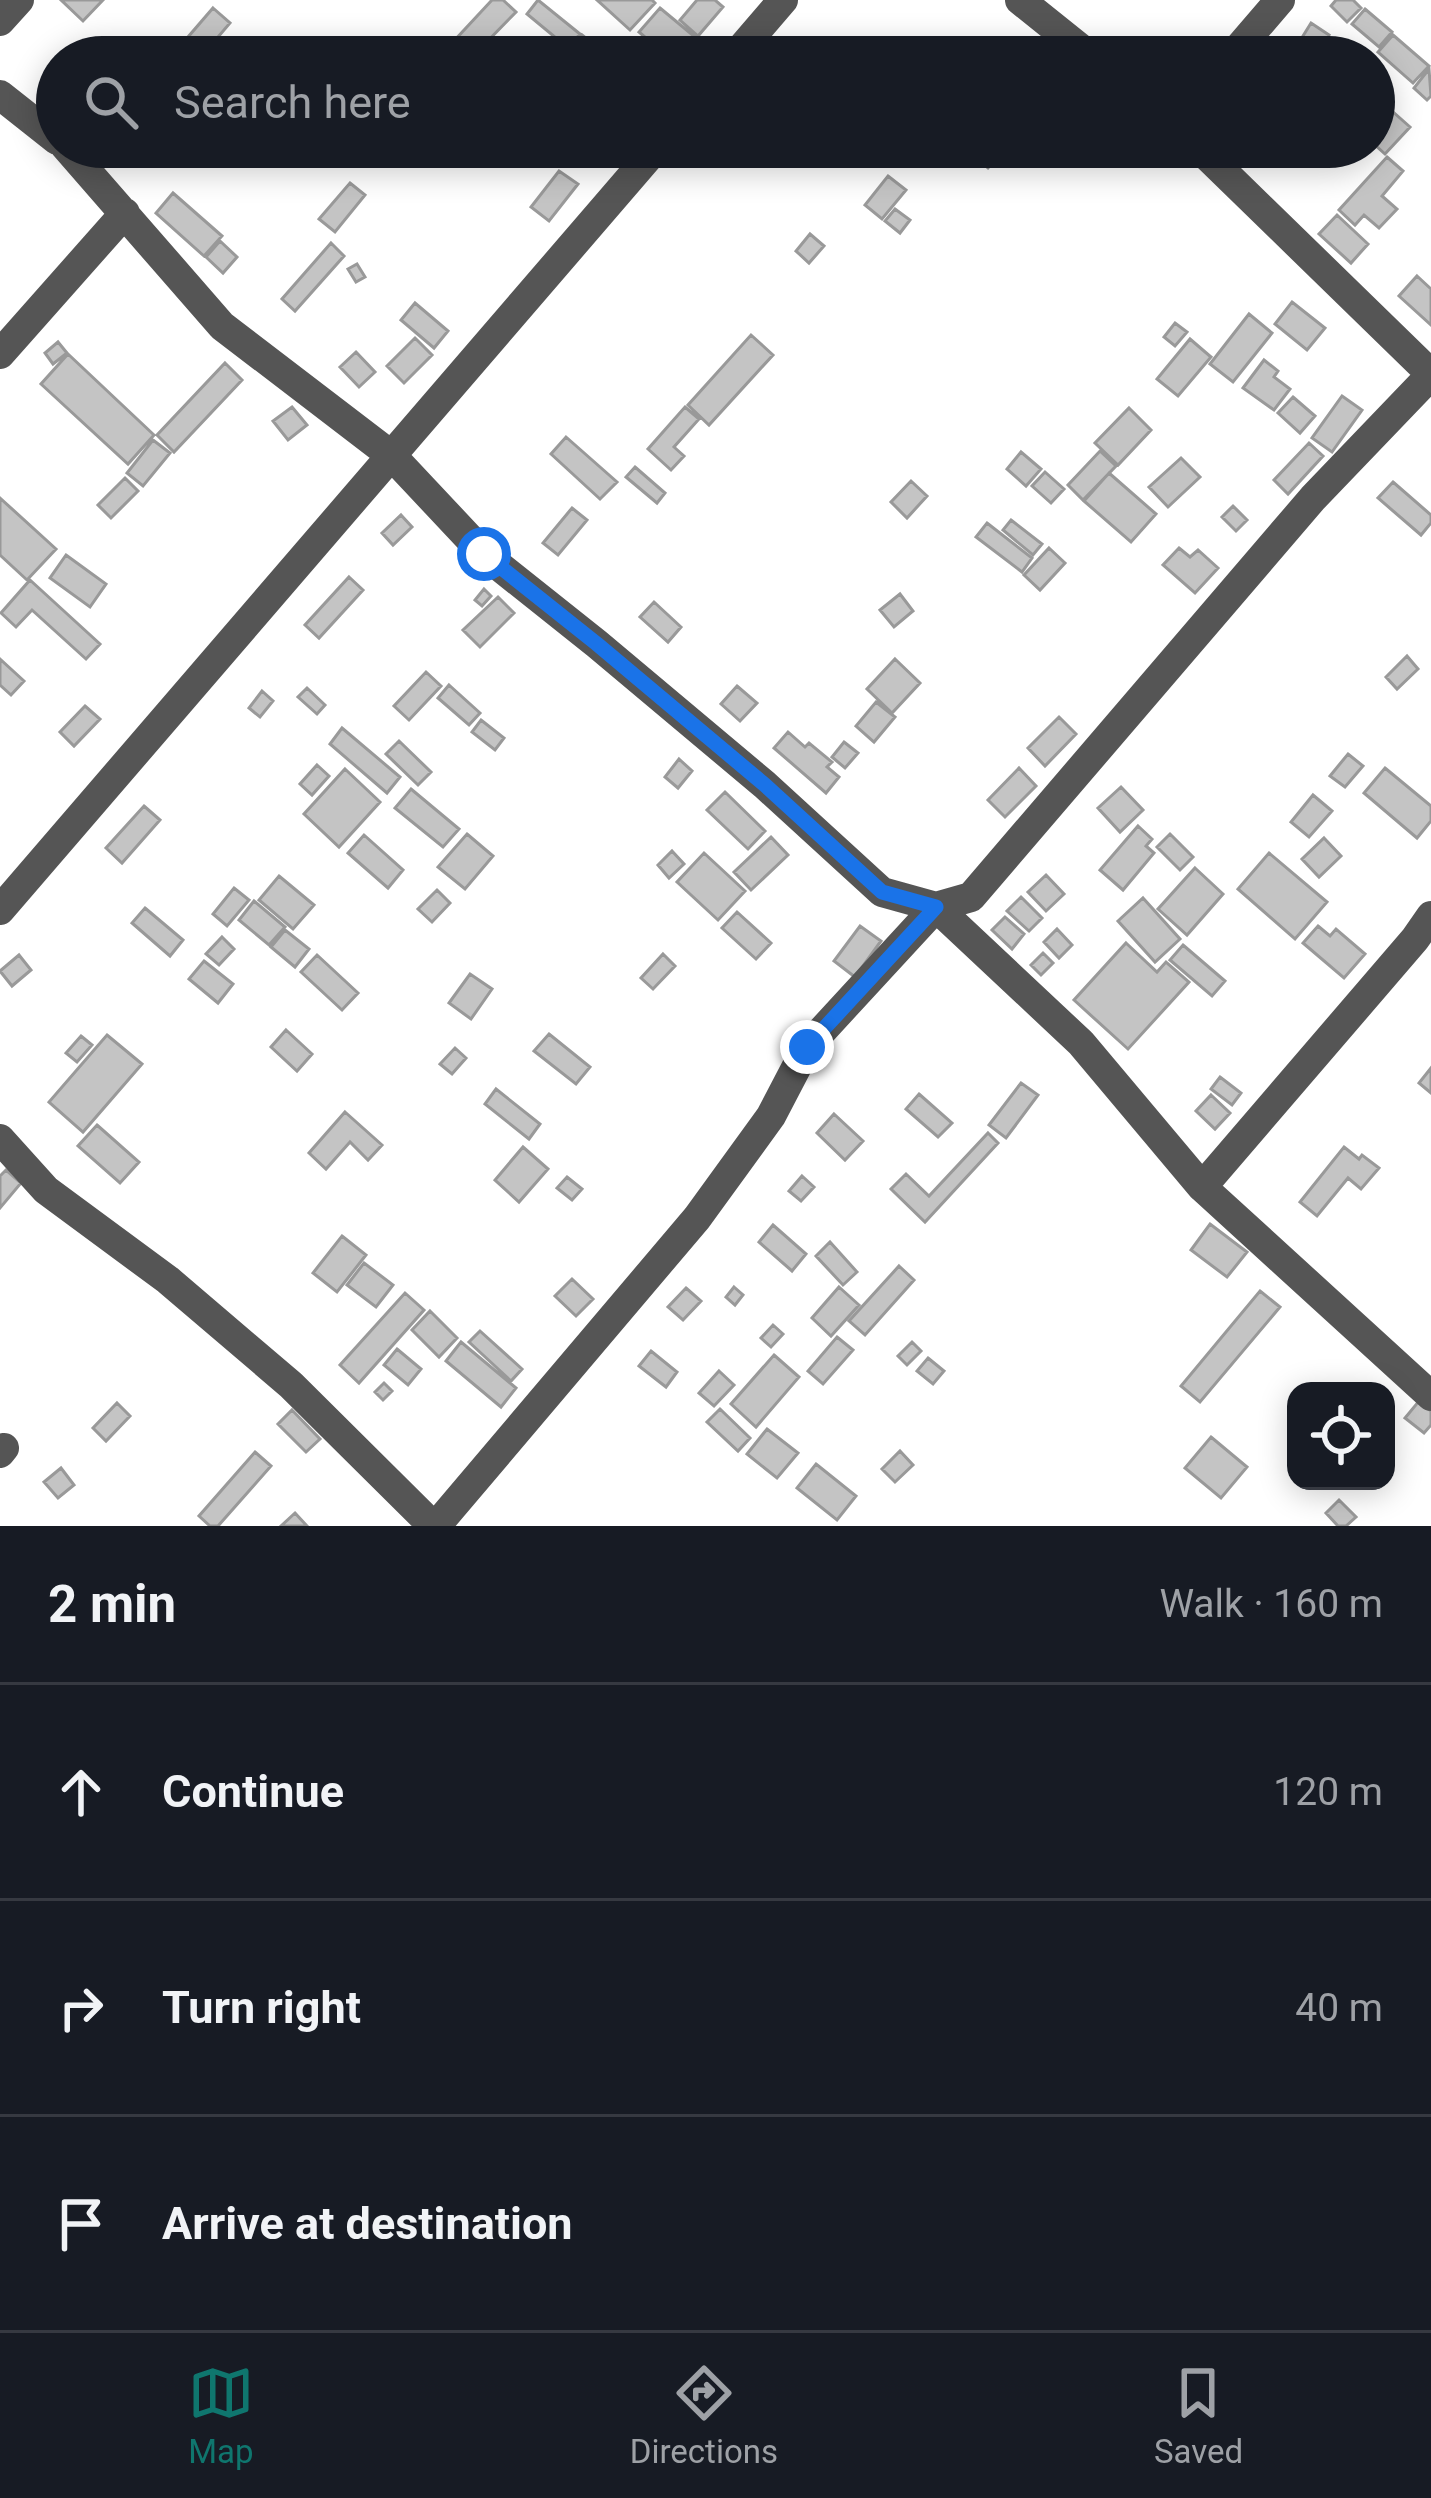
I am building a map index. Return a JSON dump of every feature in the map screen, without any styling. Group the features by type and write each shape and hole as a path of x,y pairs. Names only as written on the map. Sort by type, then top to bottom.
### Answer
{"street":[{"path":"0,21 19,0"},
{"path":"752,36 783,0"},
{"path":"1020,0 1065,36"},
{"path":"1249,36 1280,0"},
{"path":"0,95 36,123"},
{"path":"85,168 222,326 392,456 484,554 765,785 882,892 936,907 1081,1043 1202,1187 1431,1396"},
{"path":"0,910 639,168"},
{"path":"0,1139 46,1190 168,1280 291,1385 434,1526 697,1218 771,1116 807,1047 936,907 971,897 1313,498 1431,375 1219,168"},
{"path":"0,354 125,213"},
{"path":"1202,1187 1431,916"}],"building":[{"path":"61,0 103,0 83,21"},
{"path":"492,0 503,0 516,12 493,36 459,36"},
{"path":"538,0 580,34 554,36 527,14"},
{"path":"597,0 652,0 655,3 630,30"},
{"path":"697,0 715,0 723,7 698,36 680,20"},
{"path":"1336,0 1353,0 1361,8 1347,22 1331,6"},
{"path":"213,8 230,23 219,36 189,36"},
{"path":"660,8 694,36 644,36 639,32"},
{"path":"1365,9 1392,32 1366,36 1352,24"},
{"path":"1311,23 1329,35 1328,36 1303,36"},
{"path":"1395,37 1429,66 1413,83 1395,67"},
{"path":"1429,69 1431,96 1427,100 1414,88"},
{"path":"1395,114 1410,127 1395,143"},
{"path":"1395,164 1403,171 1382,196 1397,209 1379,228 1364,215 1355,225 1339,210 1377,168 1395,168"},
{"path":"559,171 578,184 549,221 531,207"},
{"path":"888,176 906,190 882,219 865,205"},
{"path":"350,183 365,195 335,232 319,219"},
{"path":"173,193 222,236 204,256 156,213"},
{"path":"895,209 910,220 900,233 885,221"},
{"path":"1337,215 1368,244 1351,263 1319,234"},
{"path":"810,234 824,246 809,263 796,251"},
{"path":"220,241 237,257 223,273 206,257"},
{"path":"331,243 344,256 295,311 282,299"},
{"path":"357,264 365,277 356,282 348,269"},
{"path":"1417,276 1431,289 1431,325 1399,296"},
{"path":"1292,302 1325,328 1307,350 1275,324"},
{"path":"415,303 448,331 434,348 401,320"},
{"path":"1249,314 1272,333 1233,382 1210,364"},
{"path":"1175,323 1187,332 1175,346 1164,337"},
{"path":"751,335 773,355 709,425 688,405"},
{"path":"415,338 432,355 404,383 387,366"},
{"path":"1190,339 1211,357 1178,396 1157,379"},
{"path":"58,342 67,353 53,364 45,353"},
{"path":"356,352 375,372 359,387 340,367"},
{"path":"68,354 154,435 128,464 41,384"},
{"path":"1264,360 1278,371 1274,377 1290,389 1274,410 1243,388"},
{"path":"225,363 242,380 174,452 157,435"},
{"path":"1342,396 1362,410 1332,452 1312,438"},
{"path":"1293,397 1315,416 1300,433 1278,413"},
{"path":"292,407 307,425 288,440 273,421"},
{"path":"685,407 699,419 674,447 684,456 671,470 648,449"},
{"path":"1129,408 1151,430 1118,465 1095,443"},
{"path":"566,437 617,482 600,499 551,454"},
{"path":"153,440 170,453 143,486 127,473"},
{"path":"1309,443 1323,456 1288,494 1274,480"},
{"path":"1100,451 1116,466 1083,500 1068,485"},
{"path":"1021,452 1041,469 1026,486 1007,469"},
{"path":"1181,458 1200,477 1168,507 1149,487"},
{"path":"635,467 665,493 657,503 626,477"},
{"path":"1045,472 1064,489 1051,503 1032,486"},
{"path":"1109,473 1156,514 1131,542 1084,501"},
{"path":"125,478 138,491 111,518 98,505"},
{"path":"911,481 927,496 907,518 891,502"},
{"path":"1393,482 1431,515 1421,535 1378,498"},
{"path":"0,498 56,549 27,580 0,555"},
{"path":"1233,506 1247,520 1236,531 1222,517"},
{"path":"572,508 587,520 558,555 543,543"},
{"path":"401,515 412,527 393,545 382,533"},
{"path":"1011,520 1042,544 1033,555 1003,530"},
{"path":"987,523 1032,558 1022,572 976,537"},
{"path":"1049,548 1065,563 1040,590 1024,575"},
{"path":"1179,548 1190,557 1198,550 1218,568 1195,593 1163,565"},
{"path":"66,555 106,584 90,607 50,578"},
{"path":"349,577 363,590 319,638 305,625"},
{"path":"30,580 100,644 86,659 32,610 16,627 1,613"},
{"path":"484,589 491,596 482,606 475,600"},
{"path":"900,594 913,611 894,627 880,610"},
{"path":"498,597 514,613 480,647 463,630"},
{"path":"654,602 681,627 668,642 640,617"},
{"path":"1407,656 1418,669 1397,689 1386,677"},
{"path":"0,659 24,681 11,695 0,685"},
{"path":"895,659 920,683 892,713 867,689"},
{"path":"426,672 441,686 409,720 394,706"},
{"path":"449,685 480,713 469,725 438,698"},
{"path":"737,686 757,703 740,721 721,704"},
{"path":"307,688 325,705 317,714 298,697"},
{"path":"262,691 273,701 260,717 249,708"},
{"path":"876,702 895,717 874,742 856,726"},
{"path":"85,706 100,719 74,746 60,732"},
{"path":"1059,717 1076,734 1045,766 1028,748"},
{"path":"481,720 504,738 495,750 472,732"},
{"path":"342,728 400,777 387,793 330,744"},
{"path":"788,732 832,762 827,767 839,777 826,793 774,748"},
{"path":"399,741 431,772 418,785 386,754"},
{"path":"844,742 858,753 845,768 832,757"},
{"path":"1348,754 1363,766 1345,787 1330,776"},
{"path":"679,759 692,771 678,788 665,777"},
{"path":"317,765 329,776 312,795 300,784"},
{"path":"1019,768 1036,786 1005,817 988,800"},
{"path":"1385,768 1431,806 1431,821 1417,838 1364,793"},
{"path":"345,769 380,802 339,847 304,814"},
{"path":"1121,787 1143,810 1120,832 1098,808"},
{"path":"411,789 459,829 443,847 395,808"},
{"path":"725,792 765,831 748,849 707,810"},
{"path":"1313,795 1332,811 1309,837 1291,822"},
{"path":"144,806 160,820 122,863 106,848"},
{"path":"1138,826 1152,839 1146,846 1154,853 1123,890 1100,870"},
{"path":"467,834 493,856 465,889 438,867"},
{"path":"1170,834 1193,857 1180,870 1157,847"},
{"path":"364,835 403,870 388,888 348,853"},
{"path":"771,837 788,855 751,890 734,872"},
{"path":"1324,838 1341,856 1319,877 1302,859"},
{"path":"672,851 684,864 669,878 658,865"},
{"path":"704,853 745,891 718,920 677,882"},
{"path":"1269,853 1327,902 1295,939 1238,889"},
{"path":"1195,868 1223,894 1187,935 1158,909"},
{"path":"1046,875 1064,894 1046,911 1028,892"},
{"path":"279,876 314,905 293,929 259,900"},
{"path":"234,888 249,900 227,926 213,914"},
{"path":"437,890 450,903 432,922 418,909"},
{"path":"1021,897 1042,918 1029,931 1007,911"},
{"path":"1143,898 1180,939 1155,962 1118,921"},
{"path":"254,901 285,927 269,945 239,920"},
{"path":"145,908 183,940 170,956 132,923"},
{"path":"737,912 771,943 756,959 722,928"},
{"path":"1005,917 1024,934 1012,949 992,930"},
{"path":"860,926 881,941 855,977 834,961"},
{"path":"1318,926 1330,936 1336,929 1365,954 1344,978 1303,943"},
{"path":"1057,929 1072,945 1059,958 1044,942"},
{"path":"285,930 309,949 295,967 271,947"},
{"path":"222,937 234,949 219,965 206,954"},
{"path":"1126,943 1157,972 1166,962 1189,982 1128,1049 1074,1000"},
{"path":"1183,945 1225,981 1212,996 1170,960"},
{"path":"1043,953 1053,963 1041,975 1031,965"},
{"path":"663,954 675,966 653,989 641,978"},
{"path":"19,955 31,970 12,986 0,971"},
{"path":"317,955 358,993 342,1010 301,972"},
{"path":"204,961 233,984 218,1003 189,979"},
{"path":"470,974 492,989 471,1019 449,1003"},
{"path":"286,1030 312,1054 297,1071 271,1047"},
{"path":"549,1034 590,1067 576,1084 534,1051"},
{"path":"107,1035 142,1064 83,1132 49,1102"},
{"path":"81,1036 92,1045 77,1062 66,1053"},
{"path":"455,1048 466,1058 452,1074 440,1064"},
{"path":"1431,1068 1431,1093 1419,1083"},
{"path":"1220,1077 1241,1093 1232,1105 1211,1089"},
{"path":"1021,1083 1038,1095 1006,1138 989,1125"},
{"path":"496,1089 540,1124 529,1139 485,1104"},
{"path":"919,1094 952,1123 938,1137 906,1109"},
{"path":"1211,1095 1230,1113 1215,1129 1196,1111"},
{"path":"345,1112 382,1145 368,1160 350,1142 326,1169 309,1153"},
{"path":"834,1114 863,1141 845,1160 817,1133"},
{"path":"97,1125 139,1162 120,1183 78,1146"},
{"path":"988,1133 998,1143 925,1222 891,1189 906,1174 929,1196"},
{"path":"523,1147 548,1169 519,1202 495,1180"},
{"path":"1344,1147 1379,1168 1361,1189 1348,1178 1317,1216 1300,1202"},
{"path":"6,1170 21,1183 0,1208 0,1176"},
{"path":"802,1176 814,1187 801,1201 789,1191"},
{"path":"567,1177 582,1189 572,1200 557,1188"},
{"path":"1210,1224 1247,1252 1227,1277 1191,1250"},
{"path":"773,1225 806,1254 792,1271 759,1242"},
{"path":"342,1236 366,1255 337,1292 313,1273"},
{"path":"830,1242 857,1272 843,1285 816,1256"},
{"path":"364,1263 393,1285 376,1307 347,1285"},
{"path":"899,1266 914,1280 865,1335 849,1321"},
{"path":"572,1279 593,1299 576,1316 555,1296"},
{"path":"734,1287 743,1295 735,1305 726,1297"},
{"path":"839,1287 859,1305 831,1336 812,1318"},
{"path":"686,1288 701,1301 683,1320 668,1307"},
{"path":"1260,1291 1280,1307 1200,1402 1181,1386"},
{"path":"405,1293 424,1310 359,1383 340,1365"},
{"path":"430,1311 457,1338 439,1357 412,1330"},
{"path":"773,1325 783,1334 771,1347 761,1338"},
{"path":"480,1331 522,1369 511,1381 469,1342"},
{"path":"837,1337 853,1350 823,1384 808,1371"},
{"path":"461,1342 516,1388 501,1407 446,1361"},
{"path":"912,1342 921,1351 907,1365 898,1356"},
{"path":"397,1349 421,1369 408,1385 384,1365"},
{"path":"651,1351 677,1372 666,1387 639,1366"},
{"path":"774,1355 799,1377 756,1427 731,1404"},
{"path":"928,1358 944,1371 933,1384 917,1371"},
{"path":"719,1371 734,1385 714,1406 699,1393"},
{"path":"384,1383 392,1391 383,1400 375,1392"},
{"path":"1419,1401 1431,1411 1431,1425 1424,1433 1405,1418"},
{"path":"117,1403 130,1416 106,1441 93,1428"},
{"path":"720,1409 750,1438 738,1451 707,1422"},
{"path":"292,1410 320,1439 306,1452 278,1424"},
{"path":"767,1429 798,1453 777,1478 747,1454"},
{"path":"1211,1437 1247,1467 1221,1498 1185,1468"},
{"path":"900,1451 913,1465 895,1482 882,1469"},
{"path":"255,1452 271,1466 218,1526 210,1526 199,1516"},
{"path":"816,1464 856,1496 837,1520 797,1488"},
{"path":"61,1468 74,1485 58,1498 44,1482"},
{"path":"1339,1500 1356,1517 1346,1526 1338,1526 1326,1513"},
{"path":"295,1513 307,1526 281,1526"}],"route":[{"path":"484,554 765,785 882,892 936,907 807,1047"}]}
